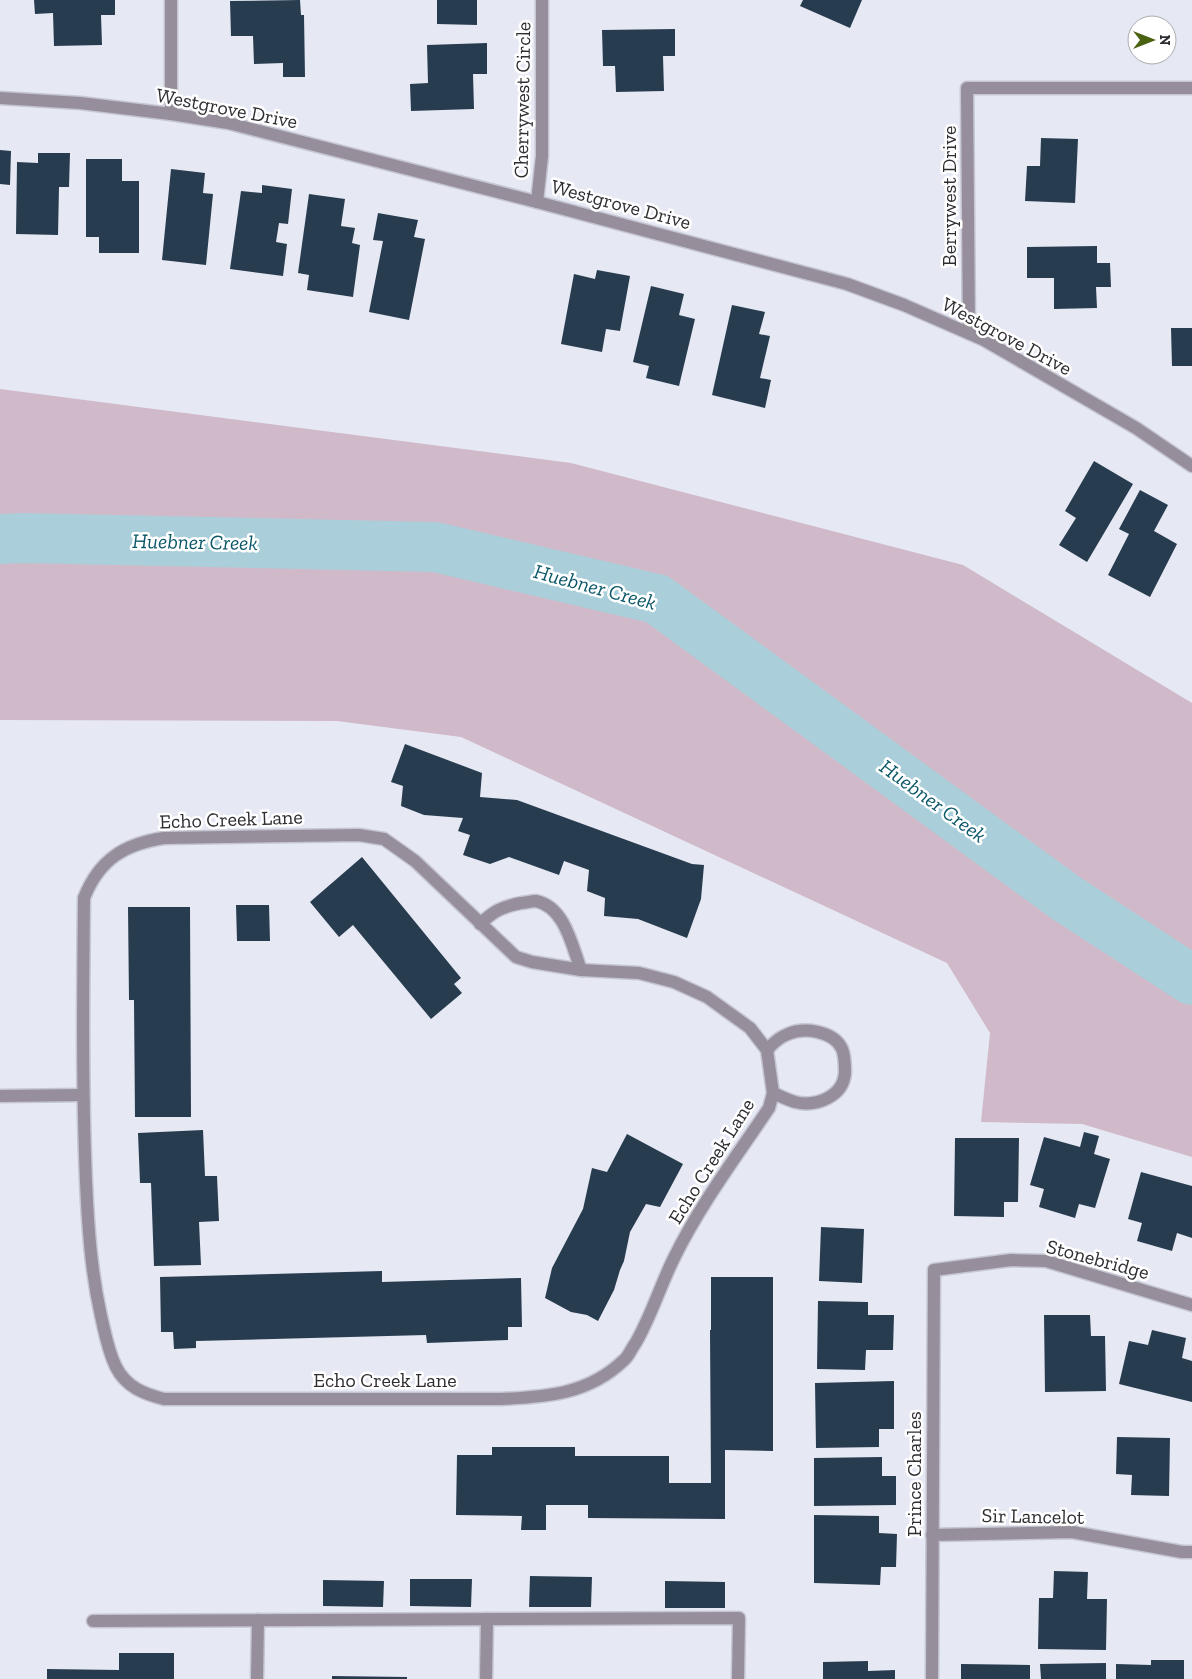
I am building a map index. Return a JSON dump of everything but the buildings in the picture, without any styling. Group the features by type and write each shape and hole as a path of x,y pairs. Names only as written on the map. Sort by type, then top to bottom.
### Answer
{"street":[{"path":"171,0 171,114"},
{"name":"Cherrywest Circle","path":"537,202 542,156 542,0"},
{"name":"Berrywest Drive","path":"969,333 967,88 1192,88"},
{"name":"Westgrove Drive","path":"0,98 80,103 228,123 847,284 904,305 984,340 1136,428 1192,466"},
{"name":"Echo Creek Lane","path":"359,835 384,839 415,862 516,957 532,962 581,970 639,973 693,989 707,997 750,1028 767,1050 774,1093 769,1108 710,1196 674,1258 642,1332 626,1359 601,1378 571,1392 539,1397 502,1399 164,1399 144,1394 130,1384 117,1368 106,1338 94,1285 89,1245 83,1095 84,898 98,870 114,856 131,846 164,838 359,835"},
{"path":"480,924 494,911 514,905 535,901 551,907 565,925 581,970"},
{"name":"Echo Creek Lane","path":"767,1050 776,1040 790,1033 808,1030 828,1035 842,1047 845,1066 844,1080 834,1095 817,1103 796,1102 774,1093"},
{"path":"0,1096 83,1095"},
{"name":"Stonebridge","path":"934,1270 1012,1260 1046,1261 1192,1305"},
{"name":"Prince Charles","path":"932,1679 934,1270"},
{"name":"Sir Lancelot","path":"932,1534 1072,1532 1182,1552 1192,1552"},
{"path":"93,1621 738,1618 738,1679"},
{"path":"486,1619 486,1679"},
{"path":"257,1679 258,1620"}],"shaded area":[{"path":"0,389 571,463 963,565 1192,703 1192,1157 1082,1124 981,1122 990,1033 947,963 461,737 337,721 0,720"}],"waterway":[{"name":"Huebner Creek","path":"0,539 435,547 657,599 1066,898 1192,980"}]}
